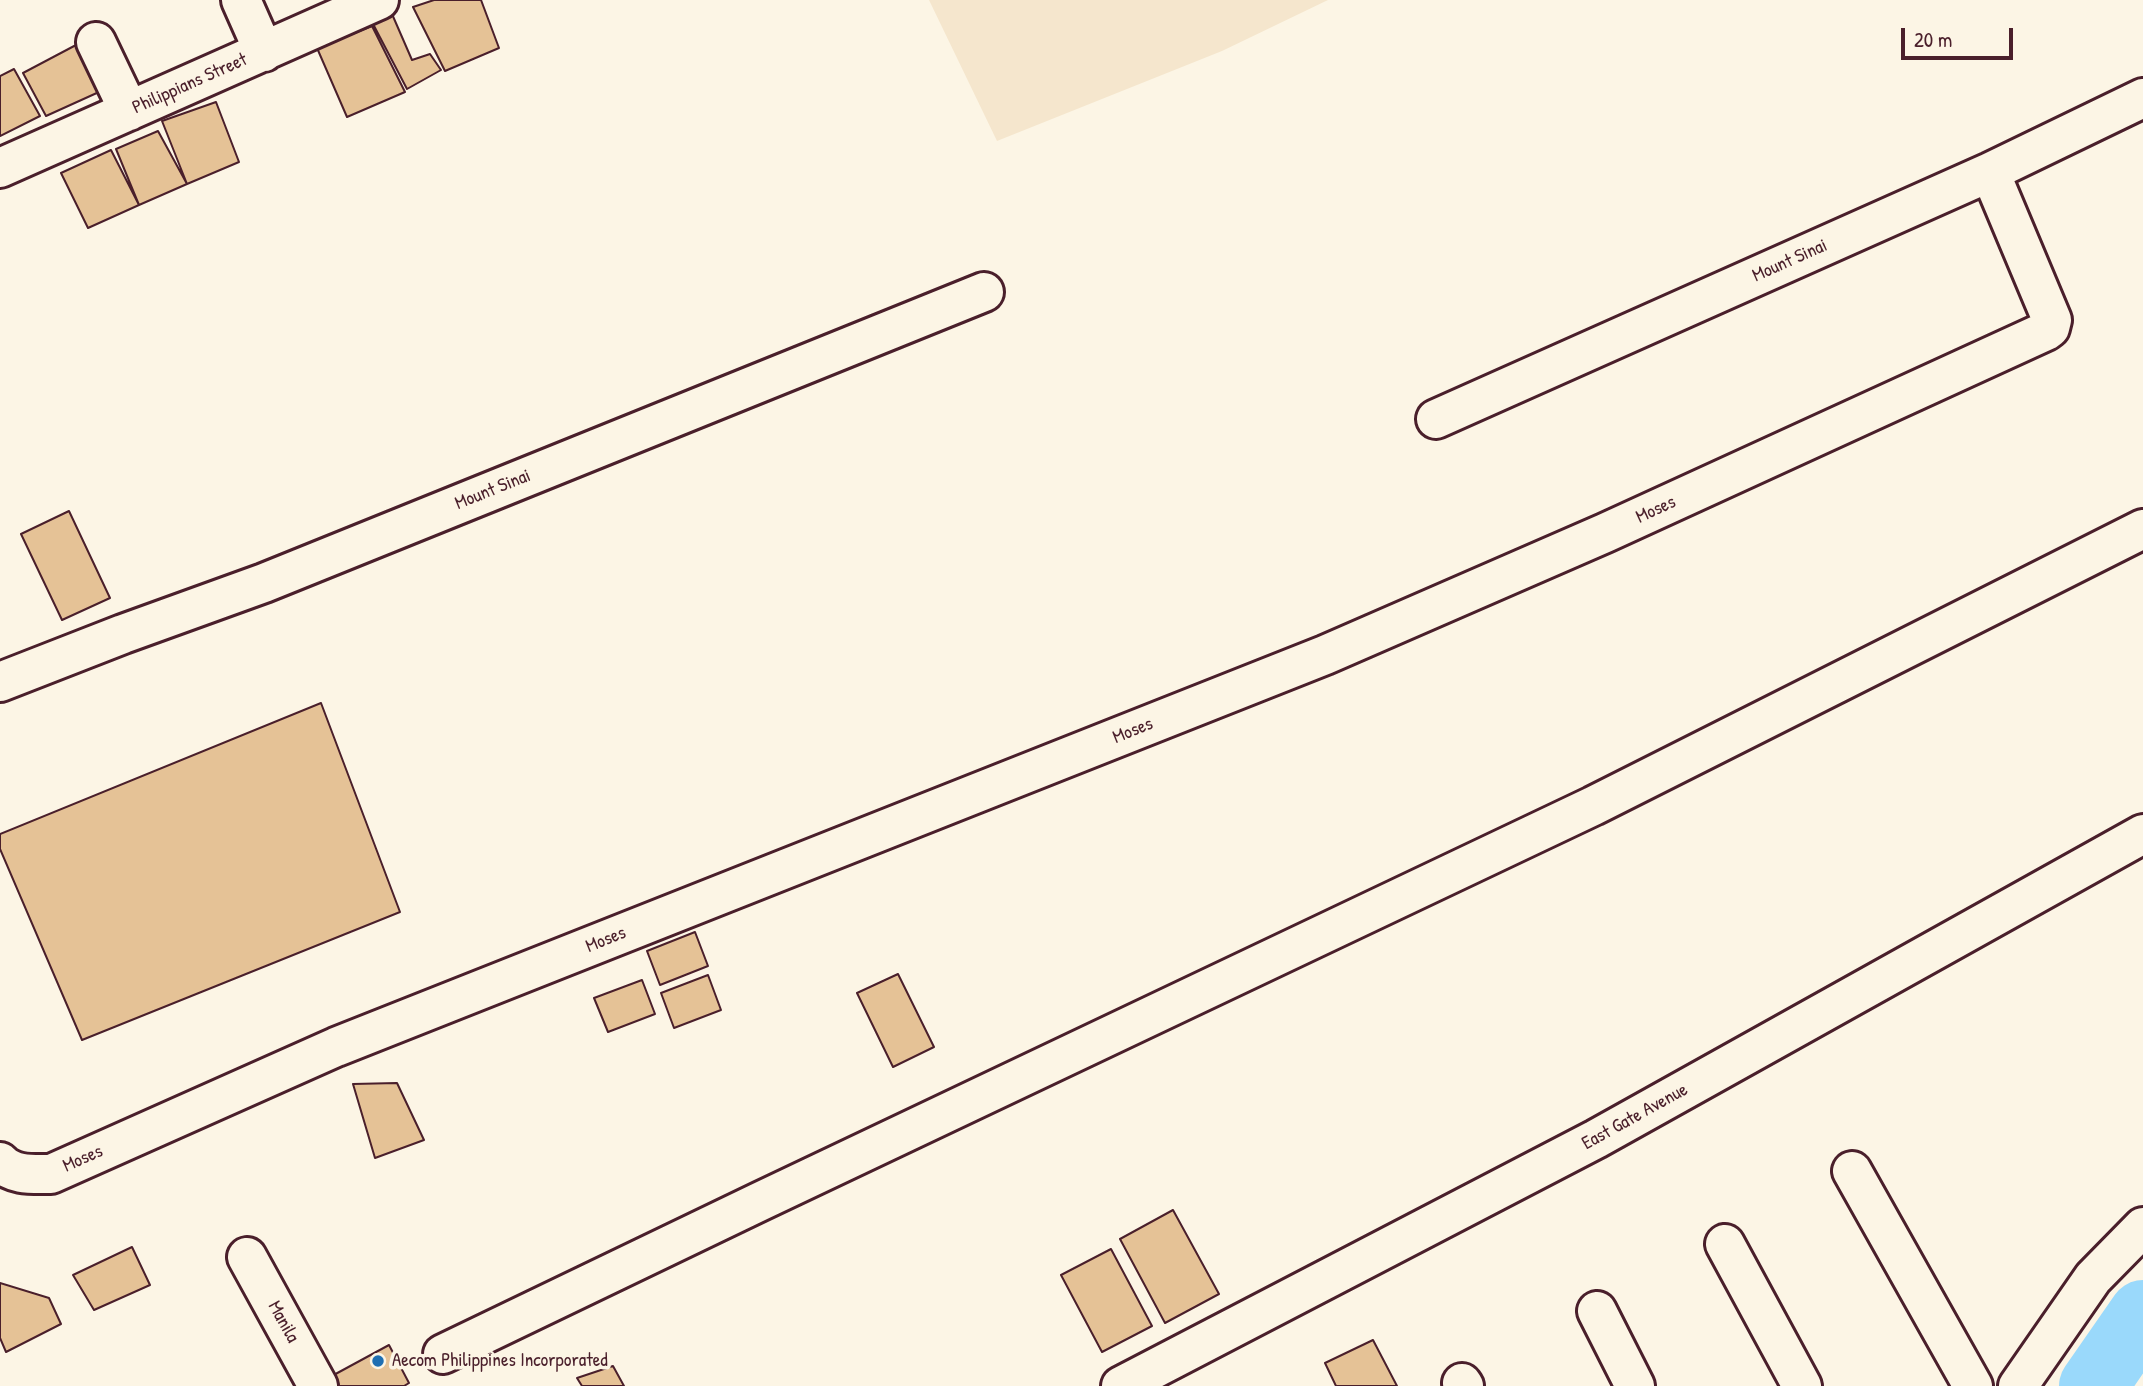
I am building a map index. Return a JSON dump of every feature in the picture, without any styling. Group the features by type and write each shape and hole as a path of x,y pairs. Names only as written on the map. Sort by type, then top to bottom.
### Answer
{"street":[{"path":"240,0 264,52"},
{"name":"Philippians Street","path":"0,168 379,0"},
{"path":"96,42 129,111"},
{"name":"Mount Sinai","path":"1436,419 1990,172 2143,98"},
{"name":"Moses","path":"0,1162 2,1166 25,1174 51,1174 336,1047 1325,655 1605,533 2046,331 2052,320 1990,172"},
{"name":"Mount Sinai","path":"0,682 277,578 984,292"},
{"path":"443,1354 1593,806 2143,529"},
{"name":"East Gate Avenue","path":"1121,1386 1596,1139 2143,834"},
{"path":"1852,1171 1973,1386"},
{"path":"2018,1386 2093,1278 2143,1227"},
{"path":"1725,1244 1802,1386"},
{"name":"Manila","path":"247,1257 318,1386"},
{"path":"1597,1311 1635,1386"}],"shaded area":[{"path":"929,0 1328,0 1222,51 997,141"}],"building":[{"path":"434,0 481,0 499,48 445,71 413,7"},
{"path":"392,14 412,60 430,54 441,70 407,89 372,22"},
{"path":"372,26 405,92 347,117 317,48"},
{"path":"76,45 99,92 46,116 23,73"},
{"path":"14,69 40,116 0,136 0,76"},
{"path":"216,102 239,162 187,184 162,121"},
{"path":"158,131 187,184 139,205 116,149"},
{"path":"111,150 139,205 88,228 61,173"},
{"path":"69,511 110,598 62,620 21,534"},
{"path":"321,703 400,912 82,1040 0,849 0,834"},
{"path":"695,932 708,966 660,985 647,951"},
{"path":"898,974 934,1047 893,1067 857,993"},
{"path":"708,975 721,1010 674,1028 661,993"},
{"path":"642,980 655,1014 608,1032 594,998"},
{"path":"397,1083 424,1140 375,1158 353,1084"},
{"path":"1173,1210 1219,1294 1165,1323 1120,1239"},
{"path":"132,1247 150,1285 94,1310 73,1275"},
{"path":"1111,1249 1152,1326 1102,1352 1061,1275"},
{"path":"0,1283 49,1298 61,1324 6,1352 0,1338"},
{"path":"1373,1340 1397,1386 1336,1386 1325,1363"},
{"name":"Aecom Philippines Incorporated","path":"389,1345 409,1383 404,1386 335,1386 330,1377"},
{"path":"613,1366 624,1386 582,1386 577,1378"}],"waterway":[{"path":"2093,1386 2143,1314"}],"place":[{"name":"Aecom Philippines Incorporated","path":"378,1361"}]}
